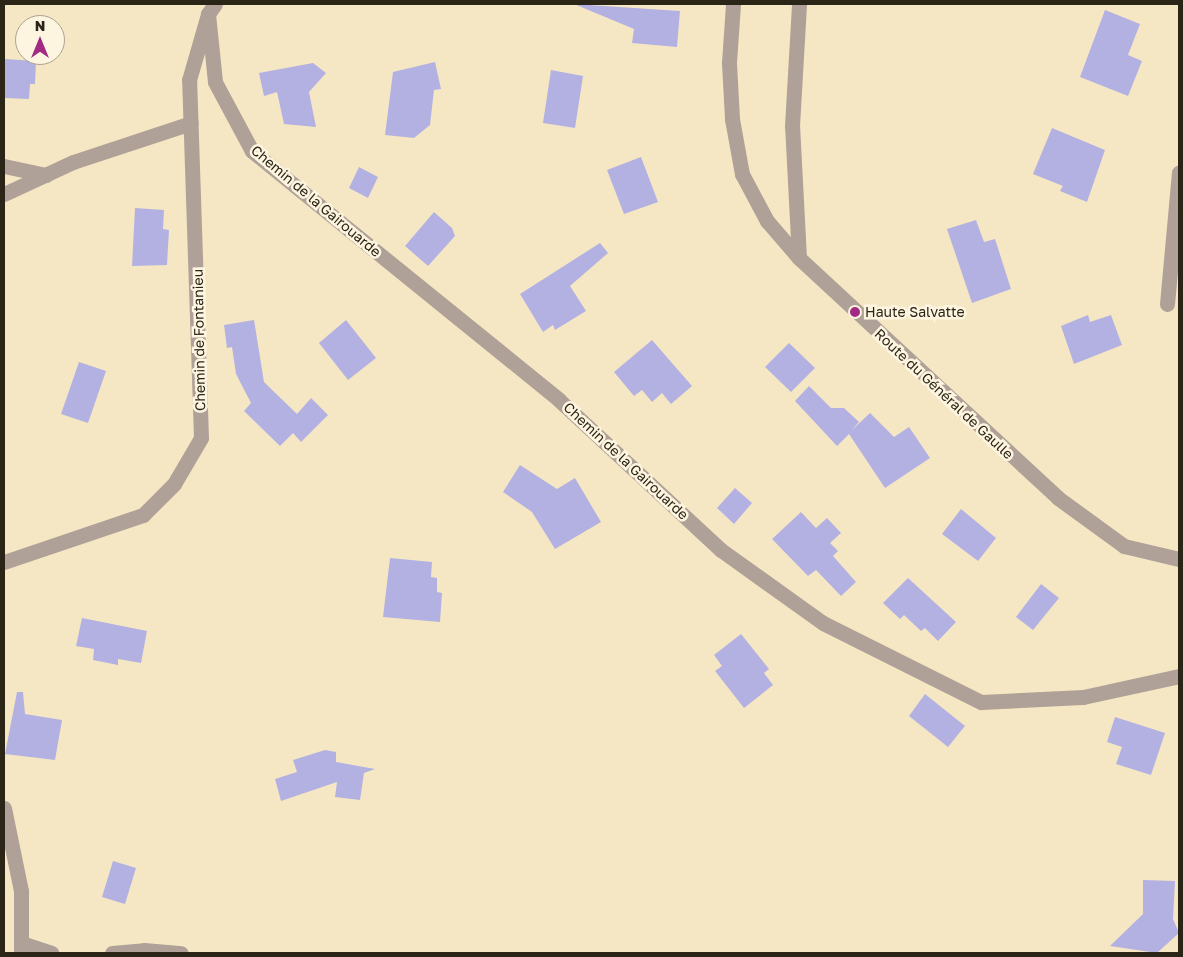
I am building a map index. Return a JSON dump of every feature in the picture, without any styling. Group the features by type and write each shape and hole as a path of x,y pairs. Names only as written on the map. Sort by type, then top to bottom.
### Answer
{"street":[{"name":"Route du Général de Gaulle","path":"733,4 729,63 732,119 742,174 767,221 799,258 1058,498 1124,546 1179,559"},
{"path":"799,4 792,126 799,258"},
{"name":"Chemin de Fontanieu","path":"4,562 142,515 174,484 201,438 189,80 212,9"},
{"name":"Chemin de la Gairouarde","path":"212,9 215,82 252,151 559,400 721,550 823,623 981,702 1083,697 1179,676"},
{"path":"4,194 46,175 191,123"},
{"path":"4,166 46,175"},
{"path":"1167,304 1179,173"},
{"path":"4,808 21,891 21,948 51,953"},
{"path":"112,953 144,950 181,953"}],"building":[{"path":"574,4 680,11 677,47 632,43 634,29"},
{"path":"1105,10 1140,24 1128,55 1142,61 1128,96 1080,77"},
{"path":"5,59 15,60 15,65 36,65 35,84 30,84 29,99 4,98"},
{"path":"435,62 441,89 434,90 430,125 414,138 385,135 393,72"},
{"path":"313,63 326,73 309,92 316,127 284,124 277,92 264,96 259,73"},
{"path":"551,70 583,76 575,128 543,123"},
{"path":"1052,128 1105,150 1087,202 1060,191 1063,186 1033,174"},
{"path":"641,157 658,202 624,214 607,170"},
{"path":"359,167 378,177 368,198 349,188"},
{"path":"135,208 164,210 163,229 169,230 167,265 132,266"},
{"path":"434,212 452,228 455,236 428,266 405,246"},
{"path":"976,220 984,242 995,239 1011,289 972,303 947,229"},
{"path":"600,243 608,253 570,286 586,311 555,330 553,325 543,332 520,294"},
{"path":"1088,315 1090,322 1111,315 1122,345 1074,364 1061,326"},
{"path":"254,320 264,382 297,414 311,398 328,415 301,442 293,433 280,446 244,411 251,403 236,374 232,347 227,348 224,325"},
{"path":"346,320 376,358 348,380 319,343"},
{"path":"652,340 692,386 671,404 662,393 652,402 642,390 634,396 614,372"},
{"path":"789,343 815,368 791,392 765,367"},
{"path":"79,362 106,371 88,423 61,414"},
{"path":"809,386 831,408 844,408 859,422 851,431 870,413 894,437 909,427 930,458 885,488 849,434 837,446 795,401"},
{"path":"520,465 557,489 575,478 601,522 555,549 532,512 503,492"},
{"path":"735,488 752,503 734,524 717,508"},
{"path":"961,509 996,538 978,561 942,534"},
{"path":"801,512 816,528 827,518 841,533 830,543 838,551 833,556 856,582 841,596 816,570 808,576 772,539"},
{"path":"390,558 432,562 431,577 437,578 437,592 442,593 440,622 383,617"},
{"path":"908,578 956,622 938,641 925,628 921,631 904,615 900,619 883,603"},
{"path":"1041,584 1059,598 1033,630 1016,617"},
{"path":"82,618 147,631 141,663 118,659 118,665 93,660 94,649 76,646"},
{"path":"741,634 769,669 764,673 773,685 744,708 715,671 722,666 714,655"},
{"path":"17,692 23,692 25,714 62,720 55,760 5,754"},
{"path":"925,694 965,726 948,747 909,716"},
{"path":"1115,717 1165,733 1151,775 1116,764 1122,747 1107,742"},
{"path":"325,750 336,752 336,762 375,769 364,773 360,800 335,797 337,782 281,801 275,779 297,772 293,760"},
{"path":"113,861 136,868 125,904 102,897"},
{"path":"1143,880 1175,881 1173,919 1179,933 1157,953 1110,946 1143,914"}],"place":[{"name":"Haute Salvatte","path":"855,312"}]}
